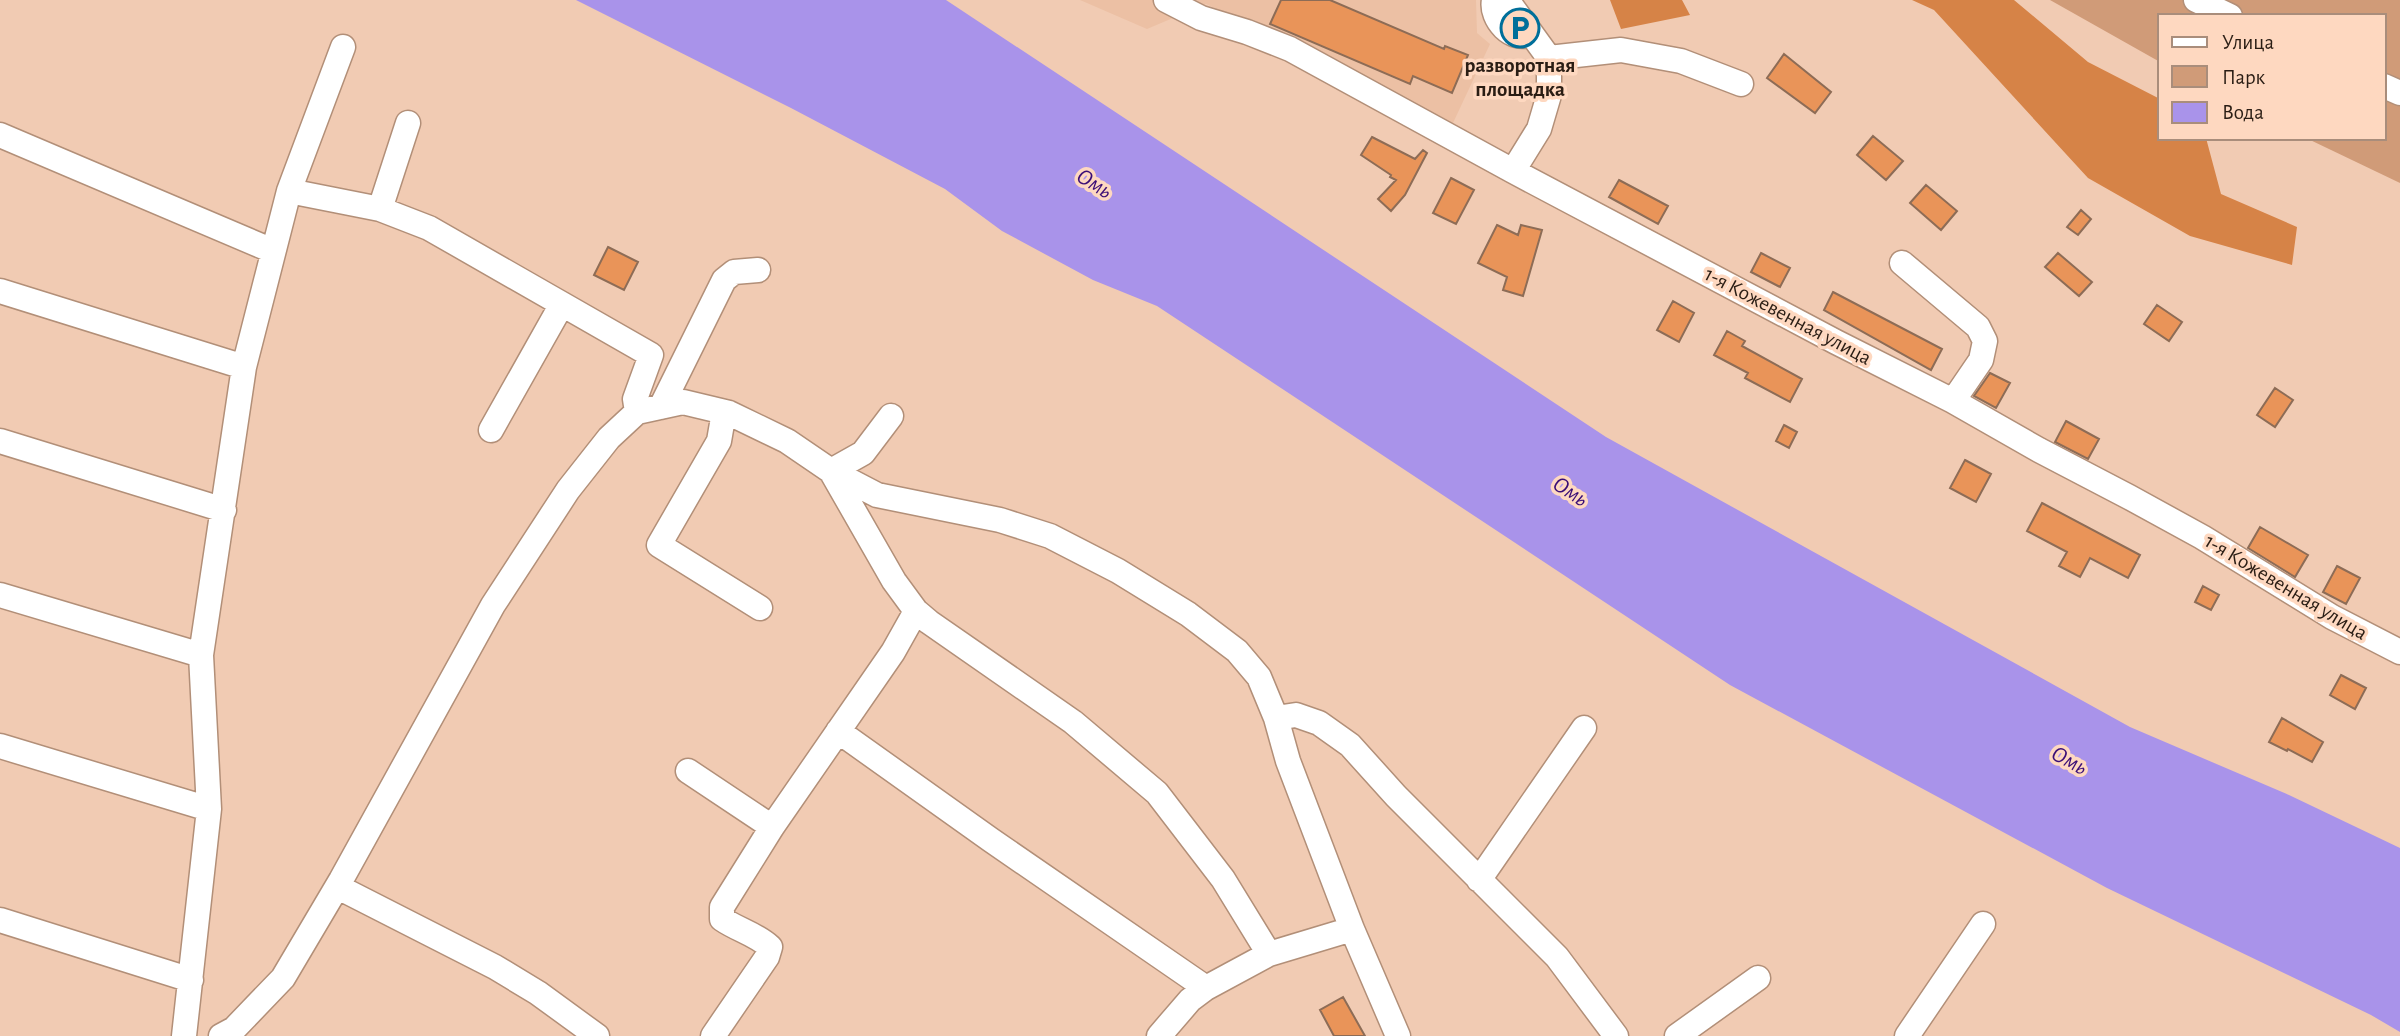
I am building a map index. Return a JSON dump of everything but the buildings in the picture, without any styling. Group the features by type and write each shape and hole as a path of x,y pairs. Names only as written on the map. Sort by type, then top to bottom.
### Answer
{"street":[{"name":"1-я Кожевенная улица","path":"1166,0 1201,18 1290,48 1513,171 1953,401 2202,537 2280,587 2400,652"},
{"path":"1494,0 1492,7 1495,17 1506,29 1517,36 1525,37 1531,33"},
{"path":"1507,0 1549,58 1549,94 1539,130 1513,171"},
{"path":"2196,0 2226,14"},
{"path":"184,1036 209,810 201,655 244,367 289,191 343,47"},
{"path":"1549,58 1620,50 1681,61 1741,83"},
{"path":"380,209 408,123"},
{"path":"0,135 272,251"},
{"path":"289,191 380,209 429,228 650,355 635,399 649,409 683,402 724,412 787,442 831,471 877,495 1000,520 1050,536 1118,571 1188,614 1237,651 1259,677 1352,929 1398,1036"},
{"path":"1902,263 1978,327 1985,341 1981,360 1953,401"},
{"path":"221,1036 233,1029 283,978 338,887 494,605 568,490 609,438 649,409 724,280 734,272 758,270"},
{"path":"0,291 244,367"},
{"path":"491,430 562,304"},
{"path":"724,412 719,441 659,545 760,608"},
{"path":"831,471 863,453 891,416"},
{"path":"0,441 224,510"},
{"path":"831,471 894,581 916,611 1073,722 1157,793 1223,879 1269,954"},
{"path":"0,595 201,655"},
{"path":"713,1036 770,947 761,939 734,928 722,919 722,907 772,827 893,652 916,611"},
{"path":"1276,718 1296,715 1319,723 1350,745 1396,796 1558,957 1616,1036"},
{"path":"1479,880 1584,728"},
{"path":"838,732 1206,988"},
{"path":"0,746 209,810"},
{"path":"688,771 772,827"},
{"path":"338,887 495,967 538,993 597,1036"},
{"path":"1,923 191,980"},
{"path":"1908,1036 1983,924"},
{"path":"1159,1036 1190,1000 1206,988 1269,954 1352,929"},
{"path":"1677,1036 1758,978"}],"shaded area":[{"path":"1080,0 1476,0 1477,33 1490,44 1453,123 1206,4 1147,29"},
{"path":"1610,0 1682,0 1690,15 1621,29"},
{"path":"1912,0 2014,0 2088,62 2158,98 2158,140 2207,140 2221,194 2297,227 2292,265 2190,236 2088,178 1934,10"}],"green space":[{"path":"2050,0 2400,0 2400,183 2310,140 2386,140 2386,14 2158,14 2158,61"}],"water":[{"name":"Омь","path":"576,0 946,0 1606,437 2130,727 2289,795 2400,848 2400,1032 2371,1015 2107,888 1730,685 1157,306 1093,280 1002,231 945,189"}],"place":[{"name":"разворотная площадка","path":"1520,28"}]}
